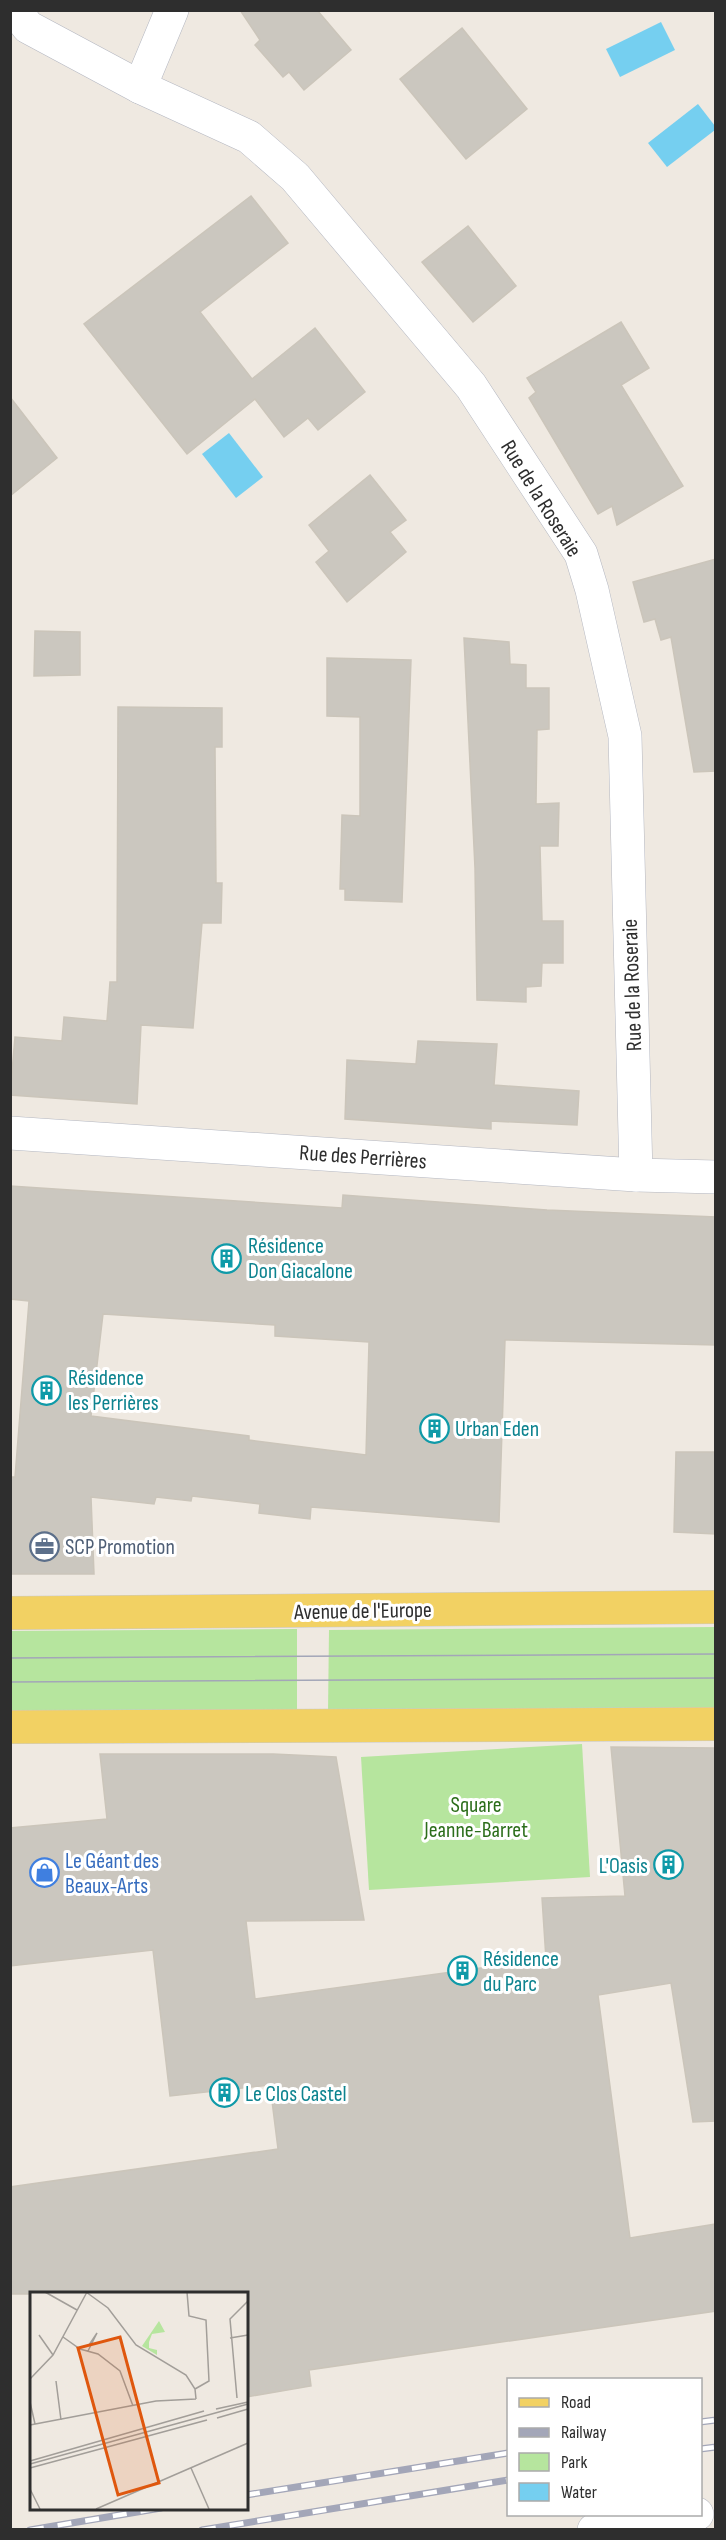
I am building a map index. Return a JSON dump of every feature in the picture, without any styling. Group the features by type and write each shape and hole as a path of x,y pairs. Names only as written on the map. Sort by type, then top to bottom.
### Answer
{"main road":[{"name":"Avenue de l'Europe","path":"10,1613 716,1607"},
{"path":"10,1727 716,1724"}],"street":[{"name":"Rue de la Roseraie","path":"15,10 28,27 140,87 249,137 295,177 471,386 581,554 592,590 625,736 636,1175"},
{"path":"140,87 172,10"},
{"name":"Rue des Perrières","path":"10,1132 636,1175 716,1177"},
{"path":"594,2529 685,2516"}],"green space":[{"path":"715,1627 715,1710 328,1712 329,1630"},
{"path":"297,1629 297,1713 11,1715 10,1631"},
{"name":"Square Jeanne-Barret","path":"582,1744 590,1877 369,1890 361,1757"}],"water":[{"path":"661,22 675,50 620,77 606,49"},
{"path":"698,104 715,126 715,130 667,167 648,143"},
{"path":"229,433 263,477 236,498 202,454"}],"building":[{"path":"240,10 317,10 351,50 304,90 289,72 283,77 255,45 260,40"},
{"path":"462,28 527,109 466,159 400,79"},
{"path":"251,196 288,243 200,312 252,379 315,328 365,392 318,430 308,418 284,437 255,399 187,454 84,324"},
{"path":"468,226 516,286 473,322 422,262"},
{"path":"621,322 649,368 621,385 683,486 617,525 612,506 598,514 529,398 536,392 527,378"},
{"path":"10,397 57,458 10,496"},
{"path":"370,475 406,520 390,532 406,552 347,602 316,562 329,551 309,525"},
{"path":"716,559 716,771 694,772 671,637 661,640 655,619 644,622 633,582"},
{"path":"35,631 80,632 80,675 34,676"},
{"path":"464,638 509,642 510,664 526,665 526,688 549,688 549,729 537,730 536,804 559,803 558,846 540,846 542,921 563,921 563,963 542,963 541,986 526,987 526,1002 477,1000 475,868"},
{"path":"327,658 411,660 402,902 345,900 345,889 340,889 342,815 360,816 360,717 327,716"},
{"path":"118,707 222,708 222,747 215,747 216,883 222,883 221,923 202,923 193,1028 141,1025 137,1104 10,1095 15,1037 62,1041 64,1017 107,1021 110,982 117,982"},
{"path":"418,1041 497,1044 494,1085 579,1091 577,1125 491,1121 491,1129 345,1119 347,1060 416,1064"},
{"path":"10,1186 342,1208 343,1195 547,1210 716,1217 716,1345 505,1340 499,1522 311,1507 310,1519 259,1513 260,1504 192,1496 191,1501 156,1497 154,1504 91,1497 94,1574 10,1574 10,1477 15,1477 29,1301 10,1299","holes":["103,1314 275,1325 275,1336 369,1342 366,1455 249,1440 249,1436 91,1416"]},
{"path":"676,1452 716,1452 716,1534 674,1532"},
{"path":"611,1747 716,1748 716,2121 693,2122 671,1983 598,1995 630,2238 716,2224 716,2311 309,2370 311,2386 248,2397 248,2292 30,2292 30,2294 10,2294 10,2187 278,2149 270,2085 170,2096 153,1950 10,1966 10,1828 107,1819 100,1754 273,1754 336,1757 364,1920 246,1921 255,1999 546,1959 542,1898 625,1896"}],"tram line":[{"path":"10,1658 716,1654"},
{"path":"10,1682 716,1678"}],"railway":[{"path":"702,2422 716,2420"},
{"path":"702,2449 716,2447"},
{"path":"248,2495 507,2453"},
{"path":"202,2530 507,2480"},
{"path":"30,2530 149,2510"}],"place":[{"name":"Résidence Don Giacalone","path":"227,1258"},
{"name":"Résidence les Perrières","path":"47,1390"},
{"name":"Urban Eden","path":"434,1428"},
{"name":"SCP Promotion","path":"44,1546"},
{"name":"L'Oasis","path":"669,1865"},
{"name":"Le Géant des Beaux-Arts","path":"44,1873"},
{"name":"Résidence du Parc","path":"462,1971"},
{"name":"Le Clos Castel","path":"224,2093"}]}
